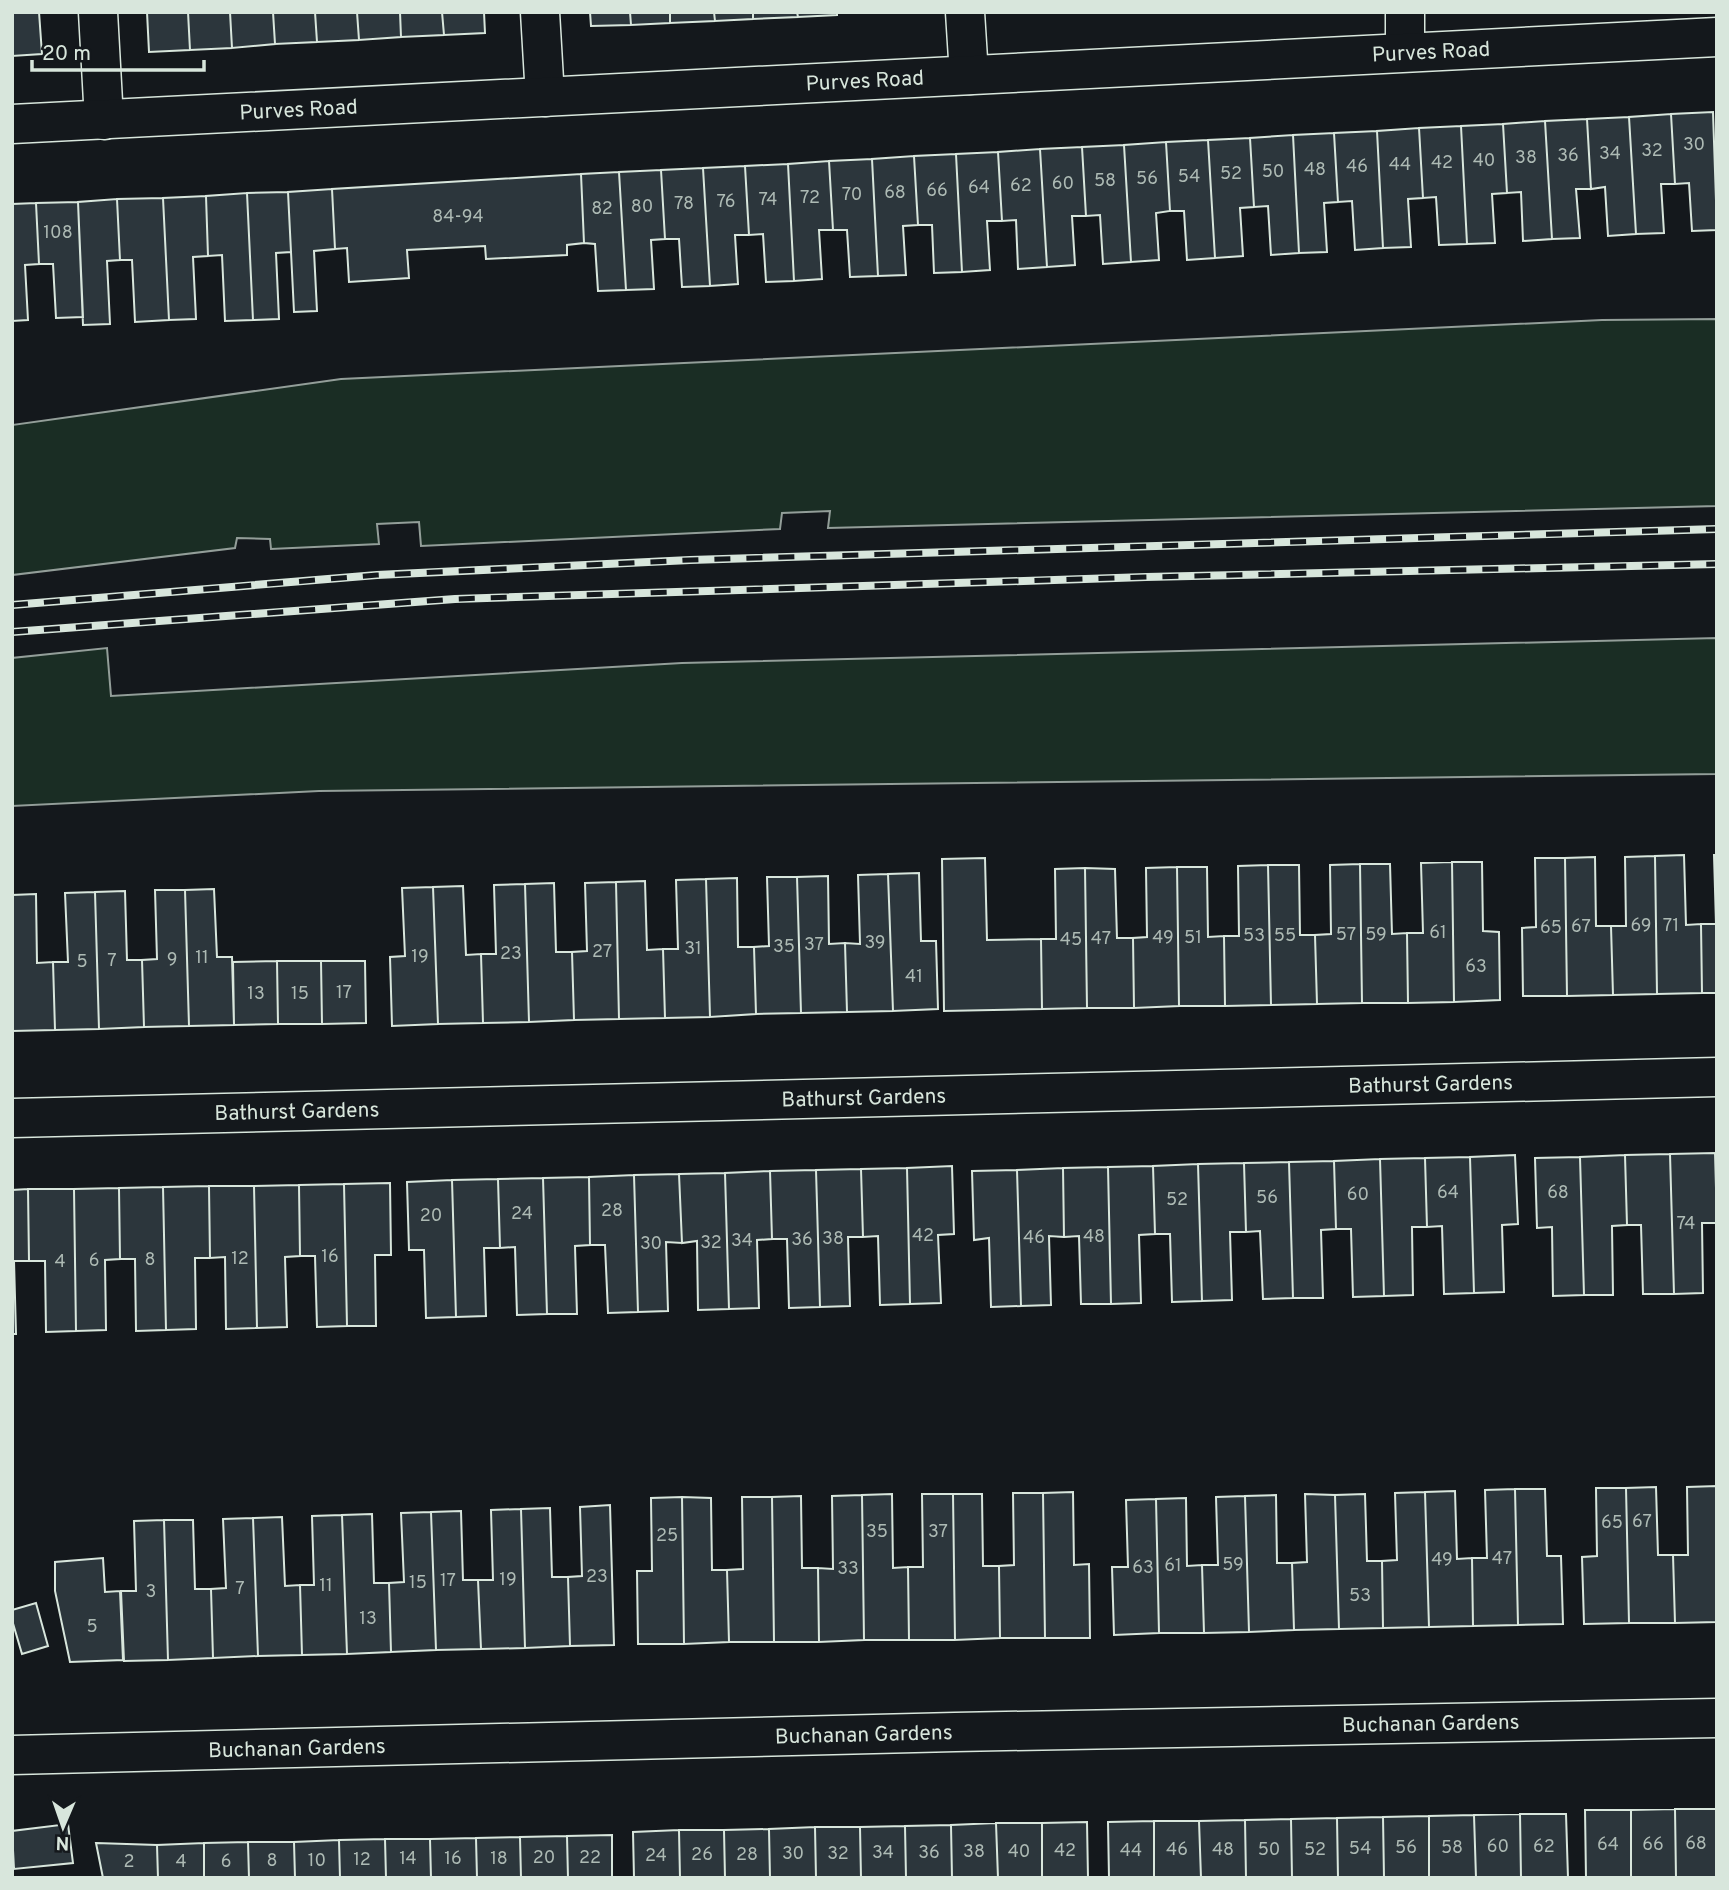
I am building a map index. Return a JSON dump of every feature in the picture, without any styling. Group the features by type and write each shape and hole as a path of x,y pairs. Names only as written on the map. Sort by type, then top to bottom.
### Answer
{"street":[{"path":"98,12 104,120"},
{"path":"540,12 545,97"},
{"path":"965,12 969,75"},
{"path":"1405,12 1405,52"},
{"name":"Purves Road","path":"12,124 1717,37"},
{"name":"Bathurst Gardens","path":"12,1118 1717,1077"},
{"name":"Buchanan Gardens","path":"12,1755 955,1732 1717,1718"}],"green space":[{"path":"1717,319 1717,506 828,528 830,511 782,513 780,529 421,546 419,522 377,524 379,544 271,549 270,539 237,538 235,548 12,575 12,425 341,379 1602,320"},
{"path":"1717,638 1717,774 319,791 12,806 12,658 107,648 111,696 682,663"}],"building":[{"path":"12,12 39,12 42,54 12,56"},
{"path":"147,12 188,12 190,50 149,52"},
{"path":"188,12 230,12 232,48 190,50"},
{"path":"230,12 273,12 275,44 232,48"},
{"path":"273,12 315,12 317,42 275,44"},
{"path":"315,12 357,12 359,40 317,42"},
{"path":"357,12 400,12 401,37 359,40"},
{"path":"400,12 442,12 444,35 401,37"},
{"path":"442,12 484,12 485,33 444,35"},
{"path":"590,12 630,12 631,25 591,26"},
{"path":"630,12 670,12 670,23 631,25"},
{"path":"670,12 714,12 715,21 670,23"},
{"path":"714,12 753,12 753,19 715,21"},
{"path":"753,12 797,12 798,17 753,19"},
{"path":"797,12 837,12 837,15 798,17"},
{"path":"1713,112 1717,230 1692,231 1689,183 1675,184 1671,114"},
{"path":"1671,114 1675,184 1661,184 1664,233 1636,234 1629,117"},
{"path":"1629,117 1636,234 1608,236 1605,187 1591,189 1587,119"},
{"path":"1587,119 1591,189 1576,189 1580,238 1552,239 1545,121"},
{"path":"1545,121 1552,239 1523,241 1521,192 1507,193 1503,124"},
{"path":"1503,124 1507,193 1492,194 1495,243 1467,244 1461,126"},
{"path":"1461,126 1467,244 1439,245 1436,197 1423,198 1419,128"},
{"path":"1419,128 1423,198 1408,199 1411,247 1383,248 1377,131"},
{"path":"1377,131 1383,248 1355,250 1352,201 1338,202 1334,133"},
{"path":"1334,133 1338,202 1324,203 1327,252 1299,253 1293,135"},
{"path":"1293,135 1299,253 1271,255 1268,206 1254,207 1250,138"},
{"path":"1250,138 1254,207 1240,208 1243,256 1215,258 1208,140"},
{"path":"1208,140 1215,258 1187,260 1184,211 1170,211 1166,142"},
{"path":"1166,142 1170,211 1156,213 1159,260 1131,262 1124,145"},
{"path":"1124,145 1131,262 1103,264 1100,215 1086,216 1082,147"},
{"path":"1082,147 1086,216 1072,216 1075,265 1047,267 1040,149"},
{"path":"1040,149 1047,267 1018,269 1016,220 1002,221 998,152"},
{"path":"998,152 1002,221 987,221 990,270 962,272 956,154"},
{"path":"956,154 962,272 934,273 932,225 918,225 914,156"},
{"path":"914,156 918,225 903,226 906,275 878,276 872,159"},
{"path":"872,159 878,276 850,277 847,230 833,230 829,161"},
{"path":"829,161 833,230 819,230 822,279 794,281 788,164"},
{"path":"788,164 794,281 766,282 763,234 749,235 745,166"},
{"path":"745,166 749,235 735,235 738,284 710,286 703,168"},
{"path":"703,168 710,286 682,287 679,239 665,239 661,170"},
{"path":"661,170 665,239 651,240 654,289 626,290 619,172"},
{"path":"619,172 626,290 598,291 595,244 584,243 581,174"},
{"path":"581,174 584,243 567,245 567,255 486,259 485,246 407,250 409,278 349,282 347,248 335,249 332,189"},
{"path":"332,189 335,249 314,251 317,311 294,312 288,192"},
{"path":"288,192 291,252 276,253 279,319 253,320 247,193"},
{"path":"247,193 253,320 225,321 222,255 208,256 206,196"},
{"path":"206,196 208,256 193,257 196,319 169,320 163,198"},
{"path":"163,198 169,320 135,322 132,260 120,260 117,199"},
{"path":"117,199 120,260 107,261 110,324 83,325 78,202"},
{"path":"78,202 83,317 56,318 53,264 39,264 36,203"},
{"path":"36,203 39,264 25,265 28,320 12,321 12,204"},
{"path":"1684,855 1686,925 1701,924 1702,993 1657,994 1655,856"},
{"path":"1714,855 1717,855 1717,993 1702,993 1701,924 1716,924"},
{"path":"1655,856 1657,994 1613,995 1611,926 1626,926 1625,857"},
{"path":"1595,857 1596,926 1611,926 1613,995 1567,996 1565,858"},
{"path":"985,858 987,940 1041,939 1042,1009 944,1011 942,859"},
{"path":"1535,858 1565,858 1567,996 1523,996 1522,928 1536,927"},
{"path":"1452,862 1482,862 1483,931 1499,932 1500,1000 1454,1002"},
{"path":"1452,862 1454,1002 1408,1003 1407,933 1423,933 1421,863"},
{"path":"1360,864 1390,864 1392,934 1407,933 1408,1003 1362,1003"},
{"path":"1360,864 1362,1003 1317,1004 1315,935 1331,934 1330,865"},
{"path":"1268,865 1299,865 1300,935 1315,935 1317,1004 1271,1005"},
{"path":"1268,865 1271,1005 1225,1006 1224,936 1239,936 1238,866"},
{"path":"1177,867 1207,867 1208,937 1224,936 1225,1006 1179,1006"},
{"path":"1177,867 1179,1006 1134,1008 1133,938 1147,937 1146,868"},
{"path":"1085,868 1115,869 1117,938 1133,938 1134,1008 1087,1008"},
{"path":"1085,868 1087,1008 1042,1009 1041,939 1056,939 1055,869"},
{"path":"919,873 921,941 936,941 938,1009 893,1011 888,874"},
{"path":"888,874 893,1011 847,1012 845,943 860,944 858,875"},
{"path":"828,876 829,944 845,943 847,1012 801,1013 797,877"},
{"path":"767,877 797,877 801,1013 756,1014 754,947 769,946"},
{"path":"737,878 738,947 754,947 756,1014 710,1017 706,879"},
{"path":"706,879 710,1017 665,1018 663,949 678,949 676,880"},
{"path":"645,881 647,950 663,949 665,1018 619,1019 616,882"},
{"path":"616,882 619,1019 574,1020 572,952 587,951 585,883"},
{"path":"554,883 556,952 572,952 574,1020 529,1022 525,884"},
{"path":"525,884 529,1022 483,1023 481,954 496,954 494,885"},
{"path":"463,886 466,955 481,954 483,1023 438,1024 433,887"},
{"path":"433,887 438,1024 392,1026 390,957 405,956 402,888"},
{"path":"214,889 217,957 232,957 234,1025 189,1026 185,890"},
{"path":"155,890 185,890 189,1026 144,1027 142,960 157,959"},
{"path":"125,891 127,960 142,960 144,1027 99,1029 95,892"},
{"path":"95,892 99,1029 55,1030 53,962 68,962 65,893"},
{"path":"36,894 37,963 53,962 55,1030 12,1031 12,895"},
{"path":"277,961 321,961 322,1024 278,1024"},
{"path":"277,961 278,1024 234,1025 233,962"},
{"path":"321,961 365,961 366,1023 322,1024"},
{"path":"1715,1153 1717,1223 1702,1223 1703,1293 1674,1294 1670,1154"},
{"path":"1670,1154 1674,1294 1643,1294 1641,1225 1627,1225 1625,1155"},
{"path":"1515,1155 1518,1224 1502,1225 1504,1292 1474,1293 1470,1157"},
{"path":"1625,1155 1627,1225 1612,1226 1613,1295 1584,1295 1580,1157"},
{"path":"1470,1157 1474,1293 1444,1294 1442,1226 1427,1227 1425,1158"},
{"path":"1580,1157 1584,1295 1553,1296 1552,1227 1537,1228 1535,1158"},
{"path":"1425,1158 1427,1227 1412,1227 1413,1295 1384,1296 1380,1159"},
{"path":"1380,1159 1384,1296 1353,1297 1351,1229 1336,1229 1334,1161"},
{"path":"1334,1161 1336,1229 1321,1230 1323,1298 1293,1298 1289,1162"},
{"path":"1289,1162 1293,1298 1263,1299 1260,1231 1246,1232 1244,1163"},
{"path":"1244,1163 1246,1232 1230,1232 1232,1300 1202,1301 1198,1164"},
{"path":"1198,1164 1202,1301 1172,1302 1170,1234 1155,1234 1153,1166"},
{"path":"952,1166 954,1234 938,1235 941,1303 910,1304 907,1168"},
{"path":"1153,1166 1155,1234 1139,1235 1141,1303 1111,1304 1108,1167"},
{"path":"1108,1167 1111,1304 1081,1304 1079,1236 1064,1237 1063,1168"},
{"path":"907,1168 910,1304 880,1305 878,1236 863,1237 861,1169"},
{"path":"1063,1168 1064,1237 1049,1236 1051,1305 1021,1306 1017,1170"},
{"path":"861,1169 863,1237 848,1237 850,1306 820,1307 816,1170"},
{"path":"816,1170 820,1307 789,1308 787,1239 772,1239 770,1171"},
{"path":"1017,1170 1021,1306 991,1307 989,1238 974,1240 972,1171"},
{"path":"770,1171 772,1239 757,1240 759,1308 729,1309 725,1173"},
{"path":"725,1173 729,1309 698,1310 697,1241 682,1243 679,1174"},
{"path":"679,1174 682,1243 666,1242 668,1311 638,1312 634,1175"},
{"path":"634,1175 638,1312 608,1313 605,1245 590,1245 589,1177"},
{"path":"589,1177 590,1245 575,1246 577,1314 547,1314 543,1178"},
{"path":"543,1178 547,1314 517,1315 515,1247 500,1248 498,1179"},
{"path":"498,1179 500,1248 484,1248 486,1316 456,1317 452,1180"},
{"path":"452,1180 456,1317 426,1318 424,1250 409,1250 407,1182"},
{"path":"390,1183 391,1255 375,1255 376,1326 347,1326 344,1184"},
{"path":"344,1184 347,1326 317,1327 315,1256 300,1256 299,1185"},
{"path":"299,1185 300,1256 285,1257 287,1327 257,1328 254,1186"},
{"path":"209,1186 254,1186 257,1328 226,1329 225,1257 210,1258"},
{"path":"209,1186 210,1258 195,1258 196,1329 166,1330 163,1187"},
{"path":"163,1187 166,1330 136,1331 135,1259 120,1259 119,1188"},
{"path":"119,1188 120,1259 105,1260 106,1330 76,1331 74,1189"},
{"path":"28,1189 29,1261 14,1261 16,1334 12,1334 12,1190"},
{"path":"28,1189 74,1189 76,1331 46,1332 45,1261 29,1261"},
{"path":"1717,1486 1717,1622 1675,1623 1673,1555 1688,1555 1687,1487"},
{"path":"1656,1487 1658,1555 1673,1555 1675,1623 1629,1623 1626,1488"},
{"path":"1596,1488 1626,1488 1629,1623 1584,1624 1582,1557 1597,1556"},
{"path":"1515,1489 1518,1625 1473,1626 1472,1558 1487,1558 1485,1490"},
{"path":"1515,1489 1545,1489 1547,1556 1561,1556 1563,1624 1518,1625"},
{"path":"1455,1491 1457,1559 1472,1558 1473,1626 1429,1627 1425,1492"},
{"path":"1073,1492 1074,1565 1089,1564 1090,1638 1045,1638 1043,1493"},
{"path":"1425,1492 1429,1627 1383,1628 1382,1561 1397,1560 1395,1493"},
{"path":"1013,1493 1043,1493 1045,1638 1000,1638 999,1566 1014,1565"},
{"path":"892,1494 893,1568 908,1567 909,1640 864,1640 862,1495"},
{"path":"922,1494 953,1494 955,1640 909,1640 908,1567 923,1567"},
{"path":"953,1494 982,1494 983,1566 999,1566 1000,1638 955,1640"},
{"path":"1305,1494 1335,1495 1339,1629 1294,1630 1292,1563 1307,1562"},
{"path":"1365,1494 1367,1561 1382,1561 1383,1628 1339,1629 1335,1495"},
{"path":"862,1495 864,1640 819,1642 818,1568 833,1569 832,1496"},
{"path":"1276,1495 1277,1563 1292,1563 1294,1630 1249,1632 1245,1496"},
{"path":"801,1496 802,1568 818,1568 819,1642 774,1642 772,1497"},
{"path":"1245,1496 1249,1632 1204,1633 1202,1565 1218,1565 1216,1497"},
{"path":"682,1497 711,1498 712,1570 727,1570 729,1642 684,1644"},
{"path":"682,1497 684,1644 638,1644 637,1571 652,1571 651,1498"},
{"path":"742,1497 772,1497 774,1642 729,1642 727,1570 743,1569"},
{"path":"1186,1498 1187,1566 1202,1565 1204,1633 1159,1633 1156,1499"},
{"path":"1156,1499 1159,1633 1114,1635 1112,1567 1128,1567 1126,1500"},
{"path":"610,1505 614,1645 570,1646 568,1577 582,1576 580,1507"},
{"path":"550,1508 552,1577 568,1577 570,1646 525,1648 521,1509"},
{"path":"521,1509 525,1648 481,1649 478,1580 493,1580 491,1510"},
{"path":"461,1511 463,1580 478,1580 481,1649 436,1650 431,1512"},
{"path":"431,1512 436,1650 391,1652 389,1583 404,1582 401,1513"},
{"path":"372,1514 374,1583 389,1583 391,1652 347,1654 342,1515"},
{"path":"342,1515 347,1654 302,1655 300,1585 314,1585 312,1516"},
{"path":"282,1517 285,1586 300,1585 302,1655 258,1656 253,1518"},
{"path":"253,1518 258,1656 213,1658 211,1589 226,1588 223,1519"},
{"path":"164,1520 193,1520 195,1589 211,1589 213,1658 168,1660"},
{"path":"164,1520 168,1660 124,1661 121,1591 136,1591 134,1521"},
{"path":"103,1558 105,1592 120,1591 123,1660 70,1662 55,1591 55,1562"},
{"path":"36,1603 48,1646 22,1654 12,1620 12,1610"},
{"path":"1675,1809 1717,1809 1717,1878 1676,1878"},
{"path":"1675,1809 1676,1878 1631,1878 1631,1810"},
{"path":"1585,1810 1631,1810 1631,1878 1586,1878"},
{"path":"1520,1814 1566,1814 1568,1878 1521,1878"},
{"path":"1520,1814 1521,1878 1476,1878 1474,1815"},
{"path":"1474,1815 1476,1878 1429,1878 1429,1816"},
{"path":"1429,1816 1429,1878 1384,1878 1383,1817"},
{"path":"1383,1817 1384,1878 1338,1878 1337,1818"},
{"path":"1337,1818 1338,1878 1292,1878 1291,1819"},
{"path":"1291,1819 1292,1878 1246,1878 1245,1820"},
{"path":"1245,1820 1246,1878 1201,1878 1199,1821"},
{"path":"1154,1821 1199,1821 1201,1878 1154,1878"},
{"path":"1154,1821 1154,1878 1109,1878 1108,1822"},
{"path":"1087,1822 1088,1878 1042,1878 1042,1823"},
{"path":"996,1823 1042,1823 1042,1878 998,1878"},
{"path":"996,1823 998,1878 952,1878 951,1825"},
{"path":"68,1824 73,1863 14,1869 12,1831"},
{"path":"951,1825 952,1878 906,1878 905,1826"},
{"path":"905,1826 906,1878 861,1878 860,1827"},
{"path":"815,1827 860,1827 861,1878 816,1878"},
{"path":"815,1827 816,1878 770,1878 769,1829"},
{"path":"769,1829 770,1878 725,1878 724,1830"},
{"path":"679,1830 724,1830 725,1878 680,1878"},
{"path":"679,1830 680,1878 634,1878 633,1832"},
{"path":"612,1835 612,1878 568,1878 567,1836"},
{"path":"567,1836 568,1878 521,1878 520,1837"},
{"path":"520,1837 521,1878 477,1878 476,1838"},
{"path":"476,1838 477,1878 431,1878 430,1839"},
{"path":"385,1839 430,1839 431,1878 386,1878"},
{"path":"385,1839 386,1878 340,1878 339,1840"},
{"path":"339,1840 340,1878 295,1878 294,1842"},
{"path":"248,1842 294,1842 295,1878 249,1878"},
{"path":"248,1842 249,1878 204,1878 204,1843"},
{"path":"96,1843 157,1845 158,1878 103,1878"},
{"path":"204,1843 204,1878 158,1878 157,1845"}],"railway":[{"path":"12,605 377,575 690,560 1717,529"},
{"path":"12,632 455,599 1146,577 1717,564"}]}
